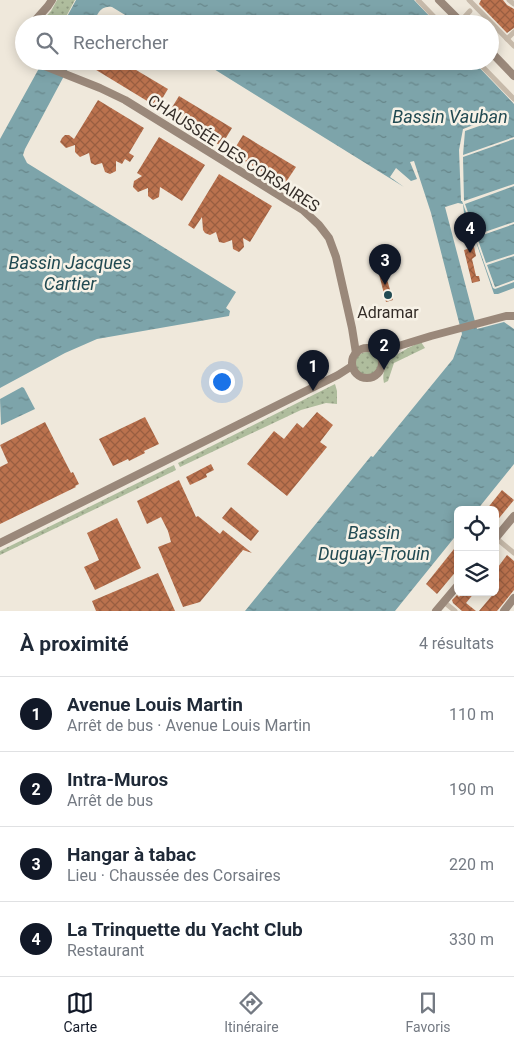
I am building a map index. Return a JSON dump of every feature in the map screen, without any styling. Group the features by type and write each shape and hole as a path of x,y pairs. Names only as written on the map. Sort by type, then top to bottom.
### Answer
{"street":[{"path":"40,15 52,0"},
{"path":"418,0 432,15"},
{"path":"439,0 454,15"},
{"path":"469,0 472,8 480,15"},
{"path":"467,15 478,0"},
{"path":"510,0 514,4"},
{"path":"499,32 514,46"},
{"path":"507,39 514,32"},
{"path":"499,60 514,76"},
{"name":"CHAUSSÉE DES CORSAIRES","path":"54,70 125,100 285,199 312,218 325,232 333,247 340,271 356,352"},
{"path":"486,70 514,99"},
{"path":"379,352 458,328 506,316 514,316"},
{"name":"CHAUSSÉE DES CORSAIRES","path":"352,328 366,347"},
{"path":"383,360 406,344"},
{"path":"366,347 374,348 379,352 383,360 378,374 371,378 358,375 352,366 352,359 356,352 366,347"},
{"path":"0,543 338,375 352,366"},
{"path":"499,533 514,516"},
{"path":"499,541 514,553"},
{"path":"436,611 454,590"},
{"path":"504,611 514,598"},
{"path":"444,602 455,611"}],"green space":[{"path":"57,0 75,0 67,15 47,15"},
{"path":"421,342 425,348 394,363 388,381 384,383 383,375 389,362 401,352"},
{"path":"367,352 375,356 379,364 375,372 367,376 359,372 355,364 359,356"},
{"path":"335,384 337,404 326,403 301,410 180,467 178,463"},
{"path":"174,465 176,470 0,555 0,551"}],"water":[{"path":"76,0 414,0 428,15 125,15 112,7 108,7 102,9 97,15 68,15"},
{"name":"Bassin Jacques Cartier","path":"38,70 67,70 25,149 23,155 27,163 236,292 226,308 230,311 229,316 97,339 65,353 0,388 0,139"},
{"path":"216,70 482,70 514,104 514,288 494,294 466,213 464,213 463,204 458,203 445,207 477,329 504,322 514,329 514,464 480,506 454,506 454,538 395,611 245,611 453,359 462,334 431,213 414,161 410,162 417,179 411,181 396,168 390,177 404,187"},
{"path":"22,387 35,409 1,425 0,399"}],"pier":[{"path":"484,121 485,124 465,131 463,155 514,137 514,139 463,157 464,201 514,184 514,186 465,204 476,235 514,222 514,224 477,237 486,263 514,254 514,256 487,265 495,287 514,280 514,282 495,289 493,288 461,201 459,150 463,129"}],"building":[{"path":"481,0 503,0 514,9 514,28 507,33 499,25 499,15 490,15 479,4"},
{"path":"96,70 136,70 168,89 157,107"},
{"path":"179,96 232,128 221,146 168,114"},
{"path":"98,100 144,128 129,153 134,156 130,162 125,159 122,164 116,161 116,171 110,174 105,172 102,163 95,165 91,163 89,153 80,157 75,152 75,145 66,148 60,142 65,135 69,135 74,139"},
{"path":"243,135 296,167 284,185 232,153"},
{"path":"159,137 205,165 182,201 160,187 159,197 153,200 148,196 148,188 138,192 133,187 134,181 142,176 137,173"},
{"path":"219,174 272,206 250,242 243,238 244,247 239,252 233,249 232,240 224,243 219,242 216,232 210,235 205,233 202,217 194,229 188,225"},
{"path":"474,247 476,256 472,259 476,276 479,276 480,281 472,283 464,250"},
{"path":"384,269 393,300 386,302 378,270"},
{"path":"317,412 333,425 320,442 327,447 287,496 247,464 274,431 284,439 297,423 303,428"},
{"path":"145,417 159,444 129,461 128,459 113,466 99,439"},
{"path":"45,422 71,473 73,472 79,484 0,524 0,467 8,463 0,445"},
{"path":"211,464 214,470 206,474 207,477 190,485 186,477"},
{"path":"179,480 196,517 198,516 220,534 223,530 252,553 243,550 200,602 183,607 158,547 171,542 168,531 161,517 147,524 137,501"},
{"path":"502,490 514,500 499,518 499,506 489,506"},
{"path":"231,507 259,531 251,541 222,518"},
{"path":"117,518 141,568 95,590 84,567 99,560 87,533"},
{"path":"454,549 454,574 437,594 426,584"},
{"path":"507,555 514,561 514,590 497,611 479,611 492,596 499,596 499,566"},
{"path":"158,573 175,611 96,611 92,601"},
{"path":"456,596 472,596 466,603 476,611 462,611 452,600"}],"place":[{"name":"La Trinquette du Yacht Club","path":"470,253"},
{"name":"Hangar à tabac","path":"385,285"},
{"name":"Adramar","path":"388,295"},
{"name":"Intra-Muros","path":"384,370"},
{"name":"Avenue Louis Martin","path":"313,391"}],"water label":[{"name":"Bassin Vauban","path":"450,117"},
{"name":"Bassin Duguay-Trouin","path":"374,543"}]}
